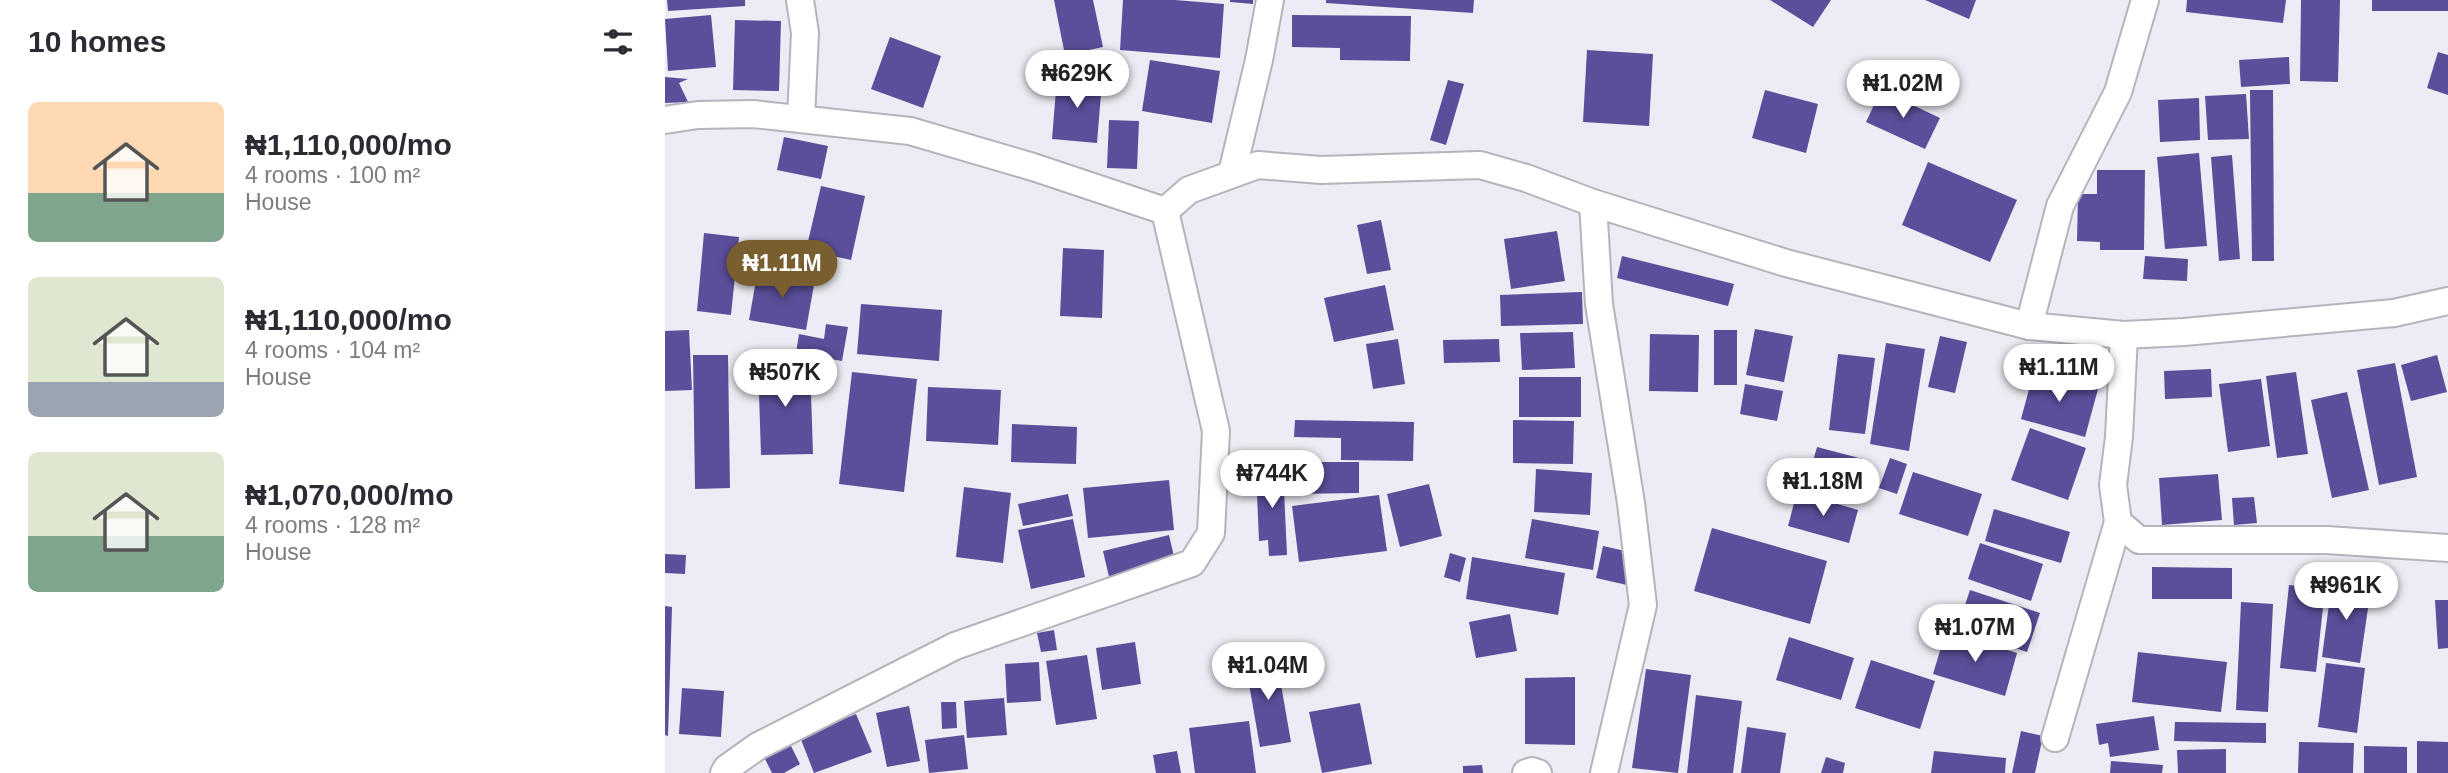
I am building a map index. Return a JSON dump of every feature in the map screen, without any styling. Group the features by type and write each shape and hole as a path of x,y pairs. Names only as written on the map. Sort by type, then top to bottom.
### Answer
{"street":[{"path":"800,0 805,33 801,118"},
{"path":"1232,173 1259,60 1270,0"},
{"path":"2029,326 2060,206 2119,92 2145,0"},
{"path":"665,120 698,115 753,114 910,131 1033,167 1165,211"},
{"path":"1165,211 1189,190 1258,165 1321,170 1480,165 1786,263 2029,326 2124,335 2294,324 2394,313 2448,301"},
{"path":"1593,203 1599,304 1631,503 1643,605 1604,773"},
{"path":"724,773 758,746 955,646 1192,563 1211,533 1216,431 1165,211"},
{"path":"2055,738 2118,522 2113,485 2119,437 2124,335"},
{"path":"2118,522 2139,540 2327,540 2448,548"},
{"path":"1526,773 1538,773"}],"building":[{"path":"667,0 745,0 745,6 668,11"},
{"path":"1054,0 1093,0 1103,47 1065,55"},
{"path":"1123,0 1224,4 1220,58 1120,50"},
{"path":"1253,0 1253,4 1230,2"},
{"path":"1326,0 1474,0 1473,13 1326,3"},
{"path":"1770,0 1831,0 1813,27"},
{"path":"1925,0 1976,0 1969,19"},
{"path":"2187,0 2286,0 2283,23 2186,12"},
{"path":"2301,0 2340,0 2338,82 2300,81"},
{"path":"2372,0 2448,0 2448,11 2372,11"},
{"path":"711,15 716,67 668,71 665,19"},
{"path":"1292,15 1411,16 1410,61 1340,60 1340,48 1292,47"},
{"path":"735,20 781,21 779,91 733,90"},
{"path":"890,37 941,56 923,108 871,89"},
{"path":"1587,50 1653,54 1649,126 1583,122"},
{"path":"2438,52 2448,55 2448,95 2427,88"},
{"path":"2289,57 2290,84 2241,87 2239,60"},
{"path":"1150,60 1220,71 1212,123 1142,111"},
{"path":"665,77 688,79 679,83 688,102 665,103"},
{"path":"1057,78 1102,82 1097,143 1052,139"},
{"path":"1448,80 1464,84 1446,145 1430,140"},
{"path":"1765,90 1818,104 1806,153 1752,138"},
{"path":"1881,90 1940,118 1925,149 1866,122"},
{"path":"2250,90 2273,90 2274,261 2252,261"},
{"path":"2246,94 2249,139 2208,140 2205,96"},
{"path":"2199,98 2200,140 2160,142 2158,100"},
{"path":"1109,120 1139,121 1137,169 1107,168"},
{"path":"784,137 828,146 821,179 777,170"},
{"path":"2199,153 2207,246 2165,249 2157,157"},
{"path":"2232,155 2240,259 2219,261 2211,157"},
{"path":"1928,162 2017,200 1990,262 1902,225"},
{"path":"2097,170 2145,170 2144,250 2100,250 2100,242 2077,241 2078,194 2097,194"},
{"path":"821,186 865,196 851,260 806,250"},
{"path":"1381,220 1391,270 1367,274 1357,225"},
{"path":"1557,231 1565,281 1511,289 1504,239"},
{"path":"704,233 739,237 731,315 697,311"},
{"path":"1063,248 1104,250 1102,318 1060,316"},
{"path":"1622,256 1734,284 1728,306 1617,278"},
{"path":"2145,256 2188,259 2187,281 2143,279"},
{"path":"758,269 815,279 806,330 749,320"},
{"path":"1385,285 1394,330 1334,342 1324,298"},
{"path":"1582,292 1583,324 1501,326 1500,295"},
{"path":"861,304 942,310 939,361 857,354"},
{"path":"826,324 848,327 842,361 796,353 799,334 824,339"},
{"path":"1755,329 1793,336 1784,382 1746,375"},
{"path":"689,330 692,390 665,391 665,331"},
{"path":"1714,330 1737,330 1737,385 1714,385"},
{"path":"1573,332 1575,368 1522,370 1520,333"},
{"path":"1650,334 1699,335 1698,392 1649,391"},
{"path":"1940,336 1967,342 1955,393 1928,387"},
{"path":"1398,339 1405,384 1373,389 1366,344"},
{"path":"1499,339 1500,362 1444,363 1443,340"},
{"path":"1886,343 1925,349 1909,451 1870,444"},
{"path":"1838,354 1875,358 1865,434 1829,430"},
{"path":"693,355 728,355 730,488 695,489"},
{"path":"2437,355 2447,392 2411,401 2401,365"},
{"path":"810,363 813,454 761,455 758,364"},
{"path":"2395,363 2417,477 2379,485 2357,370"},
{"path":"2211,369 2212,397 2165,399 2164,371"},
{"path":"2034,371 2098,389 2085,437 2021,419"},
{"path":"852,372 917,379 904,492 839,484"},
{"path":"2296,372 2308,454 2277,458 2266,376"},
{"path":"1519,377 1581,377 1581,417 1519,417"},
{"path":"2261,379 2270,446 2228,452 2219,384"},
{"path":"1745,384 1783,391 1777,421 1740,414"},
{"path":"928,387 1001,390 998,445 926,441"},
{"path":"2347,392 2369,490 2332,498 2311,400"},
{"path":"1295,420 1414,422 1413,461 1341,460 1341,438 1294,437"},
{"path":"1513,420 1574,421 1573,464 1513,463"},
{"path":"1012,424 1077,427 1076,464 1011,462"},
{"path":"2030,428 2086,448 2068,500 2011,480"},
{"path":"1817,447 1863,459 1852,503 1805,490"},
{"path":"1890,458 1907,464 1897,494 1879,488"},
{"path":"1288,462 1359,462 1359,493 1288,494"},
{"path":"1283,469 1287,555 1269,556 1268,540 1259,541 1256,470"},
{"path":"1536,469 1592,473 1590,515 1534,512"},
{"path":"1913,472 1982,494 1968,536 1899,514"},
{"path":"2218,474 2222,520 2162,525 2159,478"},
{"path":"1169,480 1174,530 1088,538 1083,488"},
{"path":"1429,484 1442,536 1400,547 1387,494"},
{"path":"964,487 1011,493 1003,563 956,557"},
{"path":"1797,492 1858,510 1849,543 1788,526"},
{"path":"1068,494 1073,516 1023,526 1018,504"},
{"path":"1379,495 1387,551 1299,562 1292,506"},
{"path":"2254,497 2257,523 2234,525 2232,498"},
{"path":"1994,509 2070,532 2061,563 1985,541"},
{"path":"1073,519 1085,577 1031,589 1018,530"},
{"path":"1532,519 1599,531 1593,570 1525,558"},
{"path":"1712,528 1827,561 1810,624 1694,591"},
{"path":"1169,535 1176,565 1110,581 1103,551"},
{"path":"1980,543 2043,564 2031,601 1968,579"},
{"path":"1603,546 1634,553 1627,585 1596,578"},
{"path":"1450,553 1466,558 1460,582 1444,577"},
{"path":"665,554 686,555 685,574 665,573"},
{"path":"1472,557 1565,573 1558,615 1466,599"},
{"path":"2152,567 2232,568 2232,599 2152,599"},
{"path":"2332,582 2371,588 2360,663 2322,657"},
{"path":"2289,585 2325,589 2316,672 2280,668"},
{"path":"1970,590 2040,613 2027,652 1957,629"},
{"path":"2435,600 2448,600 2448,648 2438,649"},
{"path":"2241,602 2273,604 2268,712 2236,710"},
{"path":"665,606 672,607 668,736 665,735"},
{"path":"1510,614 1517,651 1476,658 1469,622"},
{"path":"1054,630 1057,650 1041,652 1037,633"},
{"path":"1946,631 2017,653 2005,696 1933,674"},
{"path":"1789,637 1854,658 1841,700 1776,680"},
{"path":"1135,642 1141,684 1102,690 1096,648"},
{"path":"2138,652 2227,662 2221,712 2132,702"},
{"path":"1087,655 1097,719 1056,725 1046,661"},
{"path":"1276,656 1291,742 1260,747 1245,661"},
{"path":"1871,660 1935,681 1920,729 1855,708"},
{"path":"1039,662 1041,701 1007,703 1005,664"},
{"path":"2326,663 2365,668 2357,733 2318,727"},
{"path":"1646,669 1691,675 1678,773 1632,768"},
{"path":"1575,677 1575,745 1525,744 1525,678"},
{"path":"682,688 724,691 721,737 679,734"},
{"path":"1696,695 1742,701 1733,773 1687,773"},
{"path":"1004,698 1007,735 967,738 964,701"},
{"path":"941,702 956,702 957,728 942,729"},
{"path":"1360,703 1372,764 1322,773 1309,712"},
{"path":"909,706 920,761 887,767 876,713"},
{"path":"856,714 872,752 814,773 800,737"},
{"path":"2154,716 2159,750 2110,757 2108,743 2099,745 2096,724"},
{"path":"1249,721 1256,773 1195,773 1189,728"},
{"path":"2175,722 2266,723 2266,743 2174,741"},
{"path":"1747,727 1786,733 1780,773 1741,773"},
{"path":"2021,731 2043,736 2035,773 2012,773"},
{"path":"964,735 968,769 929,773 925,740"},
{"path":"2417,741 2448,742 2448,773 2417,773"},
{"path":"2299,742 2354,743 2353,773 2298,773"},
{"path":"790,744 800,764 784,773 772,773 764,757"},
{"path":"2364,746 2407,747 2407,773 2364,773"},
{"path":"2226,749 2226,773 2178,773 2177,750"},
{"path":"1177,751 1181,773 1156,773 1153,755"},
{"path":"1934,751 2006,758 2005,773 1931,773"},
{"path":"1826,757 1845,763 1843,773 1821,773"},
{"path":"2111,761 2163,765 2162,773 2110,773"},
{"path":"1482,765 1483,773 1463,773 1463,766"}]}
